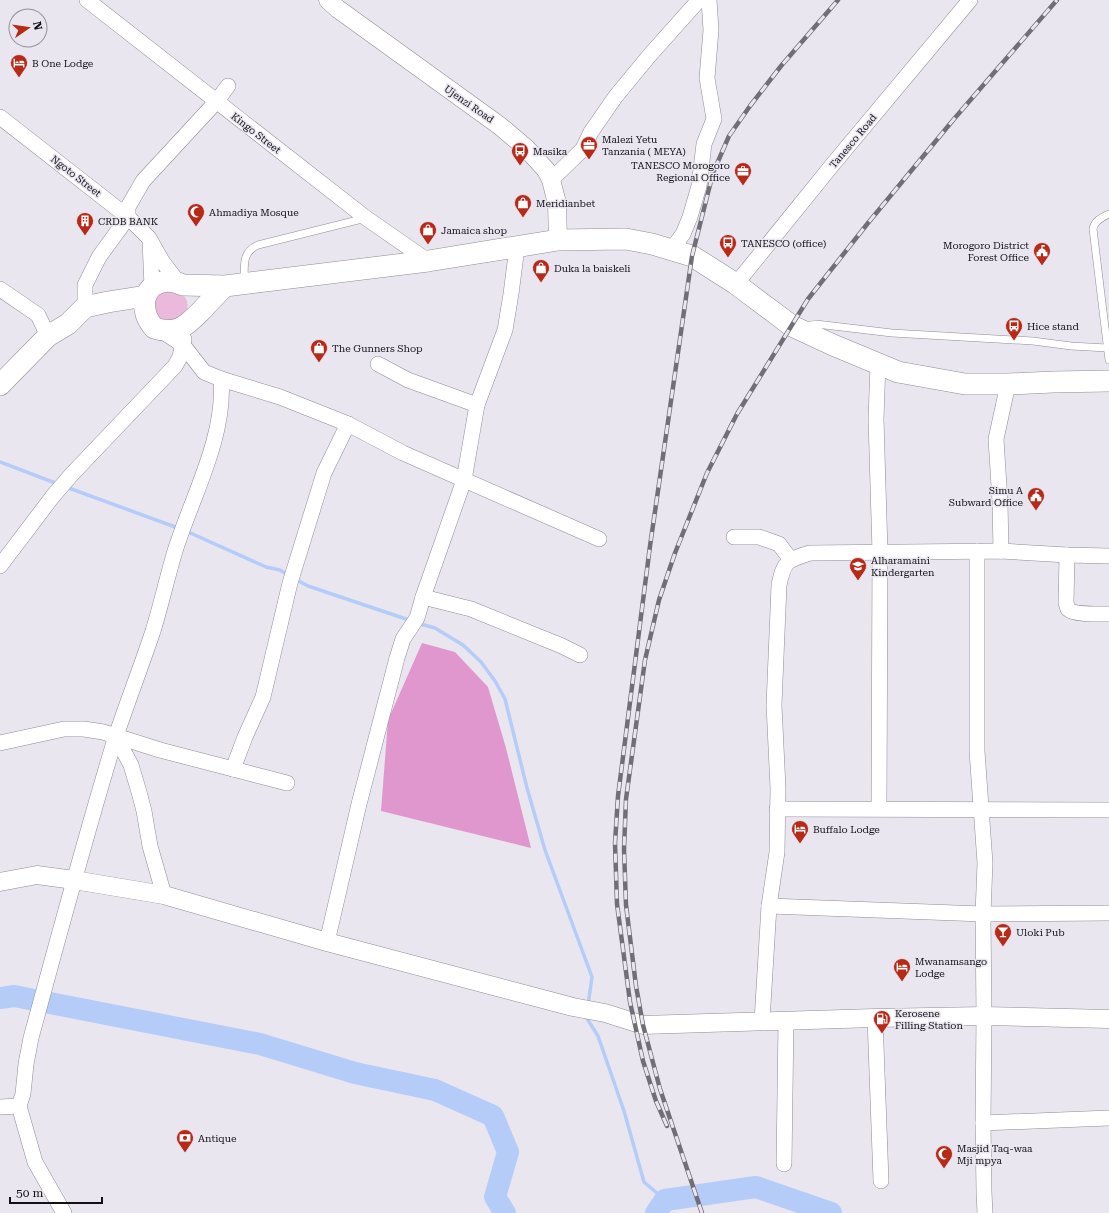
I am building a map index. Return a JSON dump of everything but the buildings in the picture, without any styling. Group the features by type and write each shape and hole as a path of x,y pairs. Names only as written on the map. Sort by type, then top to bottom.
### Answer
{"main road":[{"path":"0,385 48,336 68,324 85,307 149,291 164,282 181,284 235,284 428,260 558,240 626,239 652,244 692,256 736,284 792,326 898,372 965,384 1109,381"},
{"path":"181,284 190,294 193,301 194,309 187,330"},
{"path":"108,302 142,317 158,330 187,330 235,284"},
{"path":"149,291 145,306 146,316 158,330"}],"street":[{"name":"Kingo Street","path":"87,0 366,218 428,260"},
{"name":"Ujenzi Road","path":"328,0 436,81 500,126 526,148 546,170 551,180 557,204 558,240"},
{"path":"551,180 583,149 592,132 616,96 699,0"},
{"path":"671,250 683,234 690,217 699,186 704,144 714,119 706,78 711,30 709,0"},
{"name":"Tanesco Road","path":"736,284 838,158 970,0"},
{"path":"85,307 85,285 100,257 128,217 128,207 143,181 216,102 228,86"},
{"name":"Ngoto Street","path":"0,117 128,217 149,238 162,260 181,284"},
{"path":"149,238 149,291"},
{"path":"328,942 359,804 397,658 403,639 417,618 464,480 477,405 504,330 511,294 517,247"},
{"path":"1,291 38,315 48,336"},
{"path":"187,330 204,372 221,379 280,397 348,424 403,453 599,539"},
{"path":"0,566 53,496 72,474 175,366 180,357 187,330"},
{"path":"378,364 408,380 477,405"},
{"path":"878,364 876,419 880,552 879,808"},
{"path":"64,1213 35,1162 19,1106 23,1094 30,1038 116,737 153,631 174,553 216,435 222,392 221,379"},
{"path":"1001,551 996,439 1008,384"},
{"path":"233,769 263,697 292,578 324,474 348,424"},
{"path":"734,537 759,538 779,544 791,560"},
{"path":"977,551 977,751 985,863 983,914 983,1123 985,1213"},
{"path":"762,1021 769,906 777,852 774,705 779,585 782,572 787,562 810,553 1001,551 1109,556"},
{"path":"1068,555 1066,603 1068,608 1072,611 1108,614"},
{"path":"423,597 471,609 562,646 580,655"},
{"path":"0,743 64,729 84,729 103,732 160,750 287,783"},
{"path":"116,737 131,765 144,811 150,846 164,895"},
{"path":"777,809 879,808 981,810 1006,808 1109,810"},
{"path":"0,882 38,875 164,895 328,942 573,1007 605,1013 643,1025 984,1016 1109,1019"},
{"path":"769,906 983,914 1109,913"},
{"path":"875,1018 881,1181"},
{"path":"784,1164 786,1021"},
{"path":"0,1107 19,1106"},
{"path":"983,1123 1109,1118"}],"lane":[{"path":"1109,214 1093,225 1109,360"},
{"path":"235,284 246,254 251,248 366,218"},
{"path":"802,330 805,326 816,324 892,333 1004,339 1108,348"}],"shaded area":[{"path":"167,289 184,296 188,307 187,313 170,324 156,318 154,304 154,300 158,295"},
{"path":"422,643 455,652 488,687 506,748 531,848 381,811 388,720"}],"waterway":[{"path":"0,462 58,484"},
{"path":"66,487 178,528"},
{"path":"186,531 266,567 280,570 288,575"},
{"path":"295,579 308,586 412,621"},
{"path":"417,623 435,628 463,645 481,662 495,681 505,699 527,788 545,850 592,977 588,1005"},
{"path":"0,998 14,996 260,1044 355,1073 435,1090 493,1116 508,1152 495,1197 505,1213"},
{"path":"586,1015 598,1036 624,1111 644,1182 665,1200"},
{"path":"656,1213 665,1200 756,1187 831,1213"}],"railway":[{"path":"667,1126 656,1101 643,1061 630,1002 617,904 615,843 618,796 650,546 692,256 713,173 729,136 781,66 838,0"},
{"path":"702,1213 660,1089 643,1025 636,986 626,905 624,849 626,799 645,660 659,600 675,553 707,473 737,414 808,299 868,223 954,119 1057,0"}],"place":[{"name":"B One Lodge","path":"19,78"},
{"name":"Malezi Yetu Tanzania ( MEYA)","path":"589,160"},
{"name":"Masika","path":"520,166"},
{"name":"TANESCO Morogoro Regional Office","path":"743,186"},
{"name":"Meridianbet","path":"523,218"},
{"name":"Ahmadiya Mosque","path":"196,227"},
{"name":"CRDB BANK","path":"85,236"},
{"name":"Jamaica shop","path":"428,245"},
{"name":"TANESCO (office)","path":"728,258"},
{"name":"Morogoro District Forest Office","path":"1042,266"},
{"name":"Duka la baiskeli","path":"541,283"},
{"name":"Hice stand","path":"1014,341"},
{"name":"The Gunners Shop","path":"319,363"},
{"name":"Simu A Subward Office","path":"1036,511"},
{"name":"Alharamaini Kindergarten","path":"858,581"},
{"name":"Buffalo Lodge","path":"800,844"},
{"name":"Uloki Pub","path":"1003,947"},
{"name":"Mwanamsango Lodge","path":"902,982"},
{"name":"Kerosene Filling Station","path":"882,1034"},
{"name":"Antique","path":"185,1153"},
{"name":"Masjid Taq-waa Mji mpya","path":"944,1169"}]}
